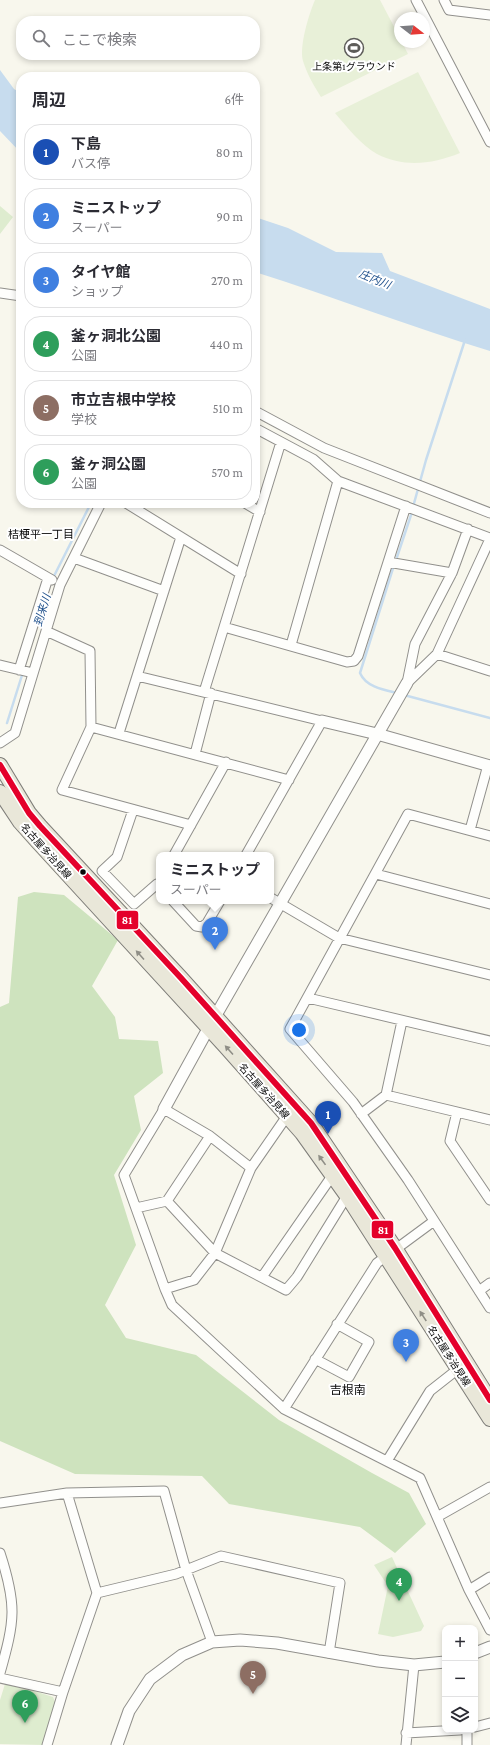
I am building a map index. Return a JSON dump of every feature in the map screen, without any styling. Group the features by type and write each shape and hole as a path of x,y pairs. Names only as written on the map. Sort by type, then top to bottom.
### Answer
{"main road":[{"name":"名古屋多治見線","path":"0,765 29,813 40,826 215,1016 311,1123 458,1369 490,1419"},
{"name":"名古屋多治見線","path":"0,792 20,822 287,1116 389,1252 490,1400"}],"street":[{"path":"416,0 490,142"},
{"path":"444,0 449,10 490,15"},
{"path":"0,293 16,295"},
{"path":"260,414 324,448 490,513"},
{"path":"260,431 313,459 338,481 490,538 438,654 402,690"},
{"path":"195,754 224,627 281,442"},
{"path":"291,645 338,481"},
{"path":"224,627 347,662 354,661 358,656 407,506"},
{"path":"0,743 14,733 25,671 53,581 74,558 99,508"},
{"path":"134,508 241,574"},
{"path":"253,508 260,512"},
{"path":"468,529 452,573 415,644 402,690 377,734 276,900 339,938 490,975"},
{"path":"119,733 181,537"},
{"path":"0,550 53,581"},
{"path":"74,558 164,591"},
{"path":"389,562 452,573"},
{"path":"25,671 46,631 53,581"},
{"path":"46,631 90,651 91,727 62,790 191,825"},
{"path":"438,654 490,671"},
{"path":"0,665 25,671"},
{"path":"137,676 377,734 489,766 470,830"},
{"path":"248,852 322,721"},
{"path":"91,727 119,733 289,780"},
{"path":"176,852 226,762"},
{"path":"133,810 118,857 102,871 134,904 156,885"},
{"path":"490,836 408,814 290,1029 361,1114 408,1180 490,1308"},
{"path":"376,874 490,904"},
{"path":"176,904 196,926 202,927 207,923 218,904"},
{"path":"274,904 164,1109 124,1176 165,1289 172,1304 284,1409 420,1478 469,1590 490,1630"},
{"path":"308,998 402,1021 490,1040"},
{"path":"361,1114 386,1095 402,1021"},
{"path":"386,1095 490,1120"},
{"path":"164,1109 210,1136 251,1168"},
{"path":"457,1112 450,1141 490,1200"},
{"path":"165,1289 194,1280 216,1253 251,1168 287,1116"},
{"path":"136,1208 167,1201 210,1136"},
{"path":"262,1276 332,1176"},
{"path":"167,1201 216,1253 286,1290 297,1277 347,1196"},
{"path":"284,1409 377,1263 389,1252 434,1221"},
{"path":"479,1291 490,1283"},
{"path":"315,1359 349,1377 369,1342 337,1324"},
{"path":"387,1461 430,1390 458,1369"},
{"path":"437,1517 489,1489"},
{"path":"0,1503 67,1493 164,1491 186,1570 212,1642"},
{"path":"48,1745 63,1692 97,1593 67,1493"},
{"path":"0,1553 12,1591 13,1611 13,1623 0,1673"},
{"path":"97,1593 176,1574 221,1556 340,1582 330,1653"},
{"path":"469,1590 490,1577"},
{"path":"117,1745 129,1711 150,1679 182,1654 212,1642 240,1640 277,1643 330,1653 414,1665 442,1662"},
{"path":"478,1652 490,1647"},
{"path":"406,1745 414,1665"},
{"path":"0,1678 63,1692"},
{"path":"478,1726 490,1723"},
{"path":"406,1733 442,1731"},
{"path":"467,1733 467,1745"}],"green space":[{"name":"上条第1グラウンド","path":"315,0 380,0 394,27 394,48 405,48 408,54 321,97 307,71 302,55 303,39"},
{"path":"418,72 460,153 439,160 418,163 408,163 387,158 377,154 365,146 335,113"},
{"path":"0,206 13,217 0,234"},
{"path":"34,892 64,895 118,940 92,986 115,1017 119,1039 158,1041 163,1073 134,1096 141,1130 114,1175 136,1245 105,1305 126,1338 196,1355 279,1420 409,1493 426,1524 395,1553 360,1527 229,1504 202,1476 75,1474 0,1441 0,1007 9,1003 18,897"},
{"path":"392,1557 424,1626 421,1631 393,1637 378,1634 388,1586 374,1565"},
{"path":"9,1683 53,1697 55,1702 43,1745 0,1744 0,1700 5,1684"}],"water":[{"path":"0,70 16,90 16,148 0,131"},
{"name":"庄内川","path":"260,219 288,228 336,252 382,253 390,271 490,309 490,351 431,332 260,274"}],"waterway":[{"path":"413,507 426,460 465,340"},
{"name":"到来川","path":"53,578 88,508"},
{"path":"396,560 412,512"},
{"path":"394,565 360,673 366,682 371,685 397,693"},
{"name":"到来川","path":"7,723 23,672"},
{"path":"404,695 490,718"}],"transit line":[{"name":"81","path":"0,765 29,813 40,826 181,978 311,1123 395,1248 490,1400"}],"place":[{"name":"上条第1グラウンド","path":"354,48"},
{"name":"ミニストップ","path":"215,950"},
{"name":"下島","path":"328,1134"},
{"name":"タイヤ館","path":"406,1362"},
{"name":"釜ヶ洞北公園","path":"399,1601"},
{"name":"市立吉根中学校","path":"253,1694"},
{"name":"釜ヶ洞公園","path":"25,1723"}],"district":[{"name":"桔梗平一丁目","path":"41,534"},
{"name":"吉根南","path":"348,1390"}]}
